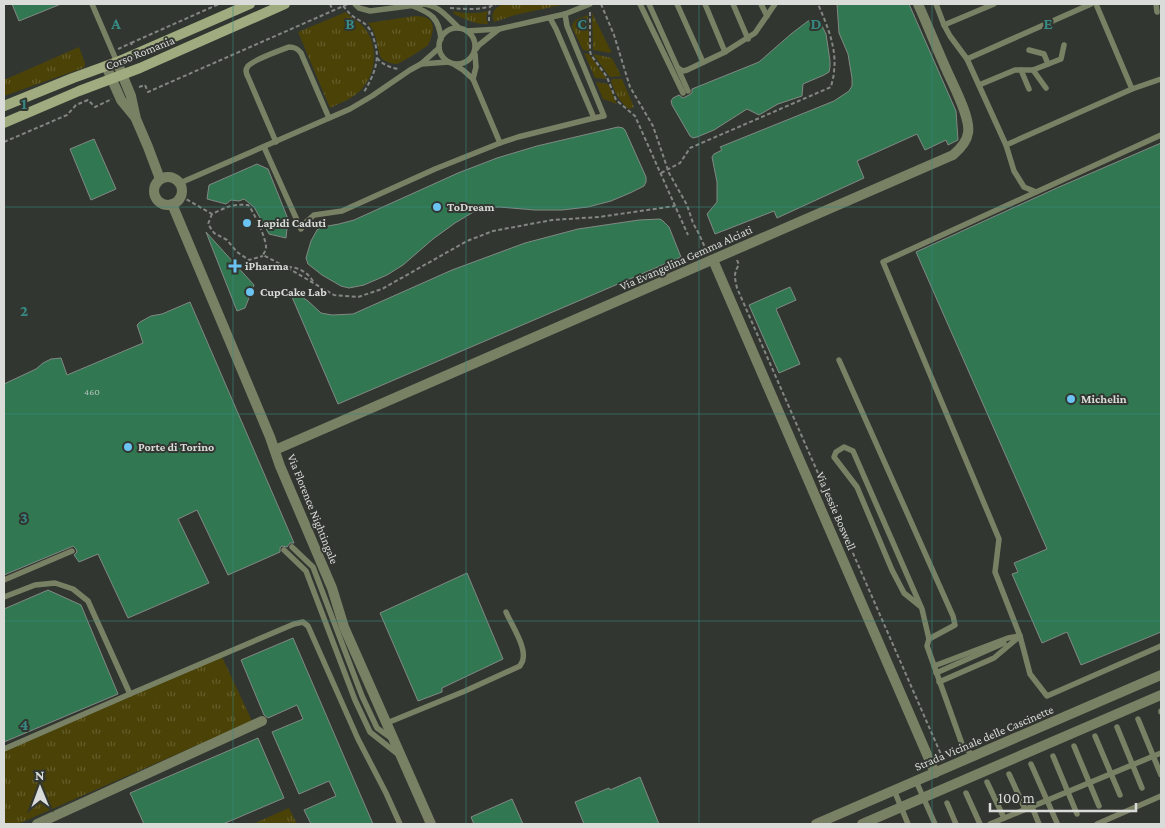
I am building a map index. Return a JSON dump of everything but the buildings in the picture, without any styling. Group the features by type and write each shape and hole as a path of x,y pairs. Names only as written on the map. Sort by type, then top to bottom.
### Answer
{"main road":[{"name":"Corso Romania","path":"4,106 117,62 250,4"},
{"name":"Corso Romania","path":"4,123 140,68 285,4"}],"street":[{"name":"Via Evangelina Gemma Alciati","path":"276,450 958,152 968,134 966,116 918,4"},
{"path":"117,62 131,96 136,119 160,179"},
{"path":"106,66 121,100 136,119"},
{"path":"166,177 174,178 180,184 182,188 181,196 172,204 163,204 154,194 155,184 160,179 166,177"},
{"name":"Via Florence Nightingale","path":"172,204 276,450 280,466 332,588 344,627 431,824"},
{"name":"Via Jessie Boswell","path":"712,260 935,773"},
{"name":"Strada Vicinale delle Cascinette","path":"816,824 841,819 894,790 1161,675"},
{"path":"862,824 880,820 901,807 1161,695"},
{"path":"36,824 262,721"}],"lane":[{"path":"92,4 117,62"},
{"path":"355,4 359,8 370,11 424,4 440,10 459,28 467,31 499,30 565,14 590,4"},
{"path":"640,4 685,92 678,68 650,4"},
{"path":"677,4 703,62"},
{"path":"705,4 725,52"},
{"path":"733,4 748,38"},
{"path":"761,4 767,16"},
{"path":"678,68 683,71 687,70 725,52 748,38 755,33 775,4"},
{"path":"936,4 950,36 967,58 1006,145 1014,171 1024,187 1036,192"},
{"path":"944,25 994,4"},
{"path":"967,58 1091,4"},
{"path":"1096,4 1132,89"},
{"path":"1156,4 1157,12"},
{"path":"413,6 426,11 436,20 440,30 440,53 473,79 500,143"},
{"path":"264,147 301,229 314,214 342,211 435,169 500,143 604,116 567,26 565,14"},
{"path":"550,18 594,118"},
{"path":"441,39 446,32 459,28"},
{"path":"421,64 451,63 459,65 465,63 470,60 479,44 499,30"},
{"path":"467,31 474,38 475,42 476,67 473,79"},
{"path":"979,85 1014,70 1033,70 1061,59 1064,45"},
{"path":"276,142 246,73 252,63 289,47 298,49 329,118"},
{"path":"180,184 355,105 421,64 439,48"},
{"path":"1029,50 1044,54 1048,64"},
{"path":"1021,70 1029,89"},
{"path":"1033,70 1046,88"},
{"path":"1006,145 1161,78"},
{"path":"1161,135 883,262 999,539 995,572 1020,636 1030,674 1047,696 1161,646"},
{"path":"1017,201 1024,187"},
{"path":"839,360 953,616 955,625 929,639"},
{"path":"920,606 904,593 856,487 834,457 836,452 844,447 853,451 920,606 929,639 927,646 936,674 962,744 973,756"},
{"path":"292,547 313,568 362,696 377,728 394,740"},
{"path":"284,550 306,571 355,700 370,732 401,756"},
{"path":"4,580 72,551"},
{"path":"4,597 35,585 55,583 73,589 88,601 130,694"},
{"path":"387,723 520,666 523,660 521,644 506,612"},
{"path":"4,749 294,624 303,622 308,626 358,739 400,824"},
{"path":"934,666 1008,638 1020,636"},
{"path":"936,674 1020,636"},
{"path":"940,682 994,658 1020,636"},
{"path":"1138,719 1161,775"},
{"path":"1117,727 1142,788"},
{"path":"1096,736 1120,795"},
{"path":"1074,746 1099,806"},
{"path":"990,824 1161,753"},
{"path":"1053,756 1077,814"},
{"path":"1031,764 1057,823"},
{"path":"1009,774 1025,809"},
{"path":"916,781 935,824"},
{"path":"987,782 1004,818"},
{"path":"894,790 908,824"},
{"path":"966,793 980,824"},
{"path":"1097,824 1161,796"},
{"path":"947,803 956,824"},
{"path":"1032,807 1039,824"}],"path":[{"path":"131,43 219,4"},
{"path":"330,4 333,11"},
{"path":"137,88 145,85 148,92 348,4"},
{"path":"448,8 475,10 496,4"},
{"path":"601,4 614,35 630,87 653,126 668,170 687,205 693,223 712,260"},
{"path":"661,173 680,163 690,148 831,87 834,57 831,40 818,4"},
{"path":"343,6 354,18 362,21 369,28 378,58 371,80 355,105"},
{"path":"487,25 490,7"},
{"path":"590,12 591,55 608,78 616,100 636,116 688,235"},
{"path":"378,58 384,64 391,67 410,70"},
{"path":"4,142 67,115 76,105 84,101 88,100 95,106 114,98"},
{"path":"181,196 212,214"},
{"path":"263,256 266,246 253,211 248,205 236,204 212,214 208,224 214,233 227,240 236,252 249,260 263,256 334,295 358,297 382,289 467,241 493,231 552,220 599,217 676,206"},
{"path":"733,251 739,265 734,277 737,288 947,768"},
{"path":"286,267 297,267 312,277 315,284"}],"green space":[{"path":"503,4 566,4 515,15 494,22 494,11"},
{"path":"453,11 479,13 488,11 486,17 488,24 479,24 454,14"},
{"path":"346,12 364,27 370,37 373,45 374,61 370,77 360,91 350,99 330,108 298,32"},
{"path":"592,13 611,51 611,53 593,50"},
{"path":"588,15 589,51 583,50 572,27 576,20"},
{"path":"415,16 427,18 432,22 433,29 428,45 397,64 389,63 382,59 374,32 368,23"},
{"path":"79,47 85,63 83,68 4,96 4,80"},
{"path":"584,53 589,54 607,79 595,78"},
{"path":"593,54 612,58 621,76 609,76"},
{"path":"612,79 622,79 634,107 629,109 625,106 612,85"},
{"path":"596,82 608,84 617,104 603,99"},
{"path":"222,657 252,721 18,824 4,824 4,751"},
{"path":"289,808 297,824 253,824"}],"place":[{"name":"ToDream","path":"437,207"},
{"name":"Lapidi Caduti","path":"247,223"},
{"name":"iPharma","path":"235,266"},
{"name":"CupCake Lab","path":"250,292"},
{"name":"Michelin","path":"1071,399"},
{"name":"Porte di Torino","path":"128,447"}]}
